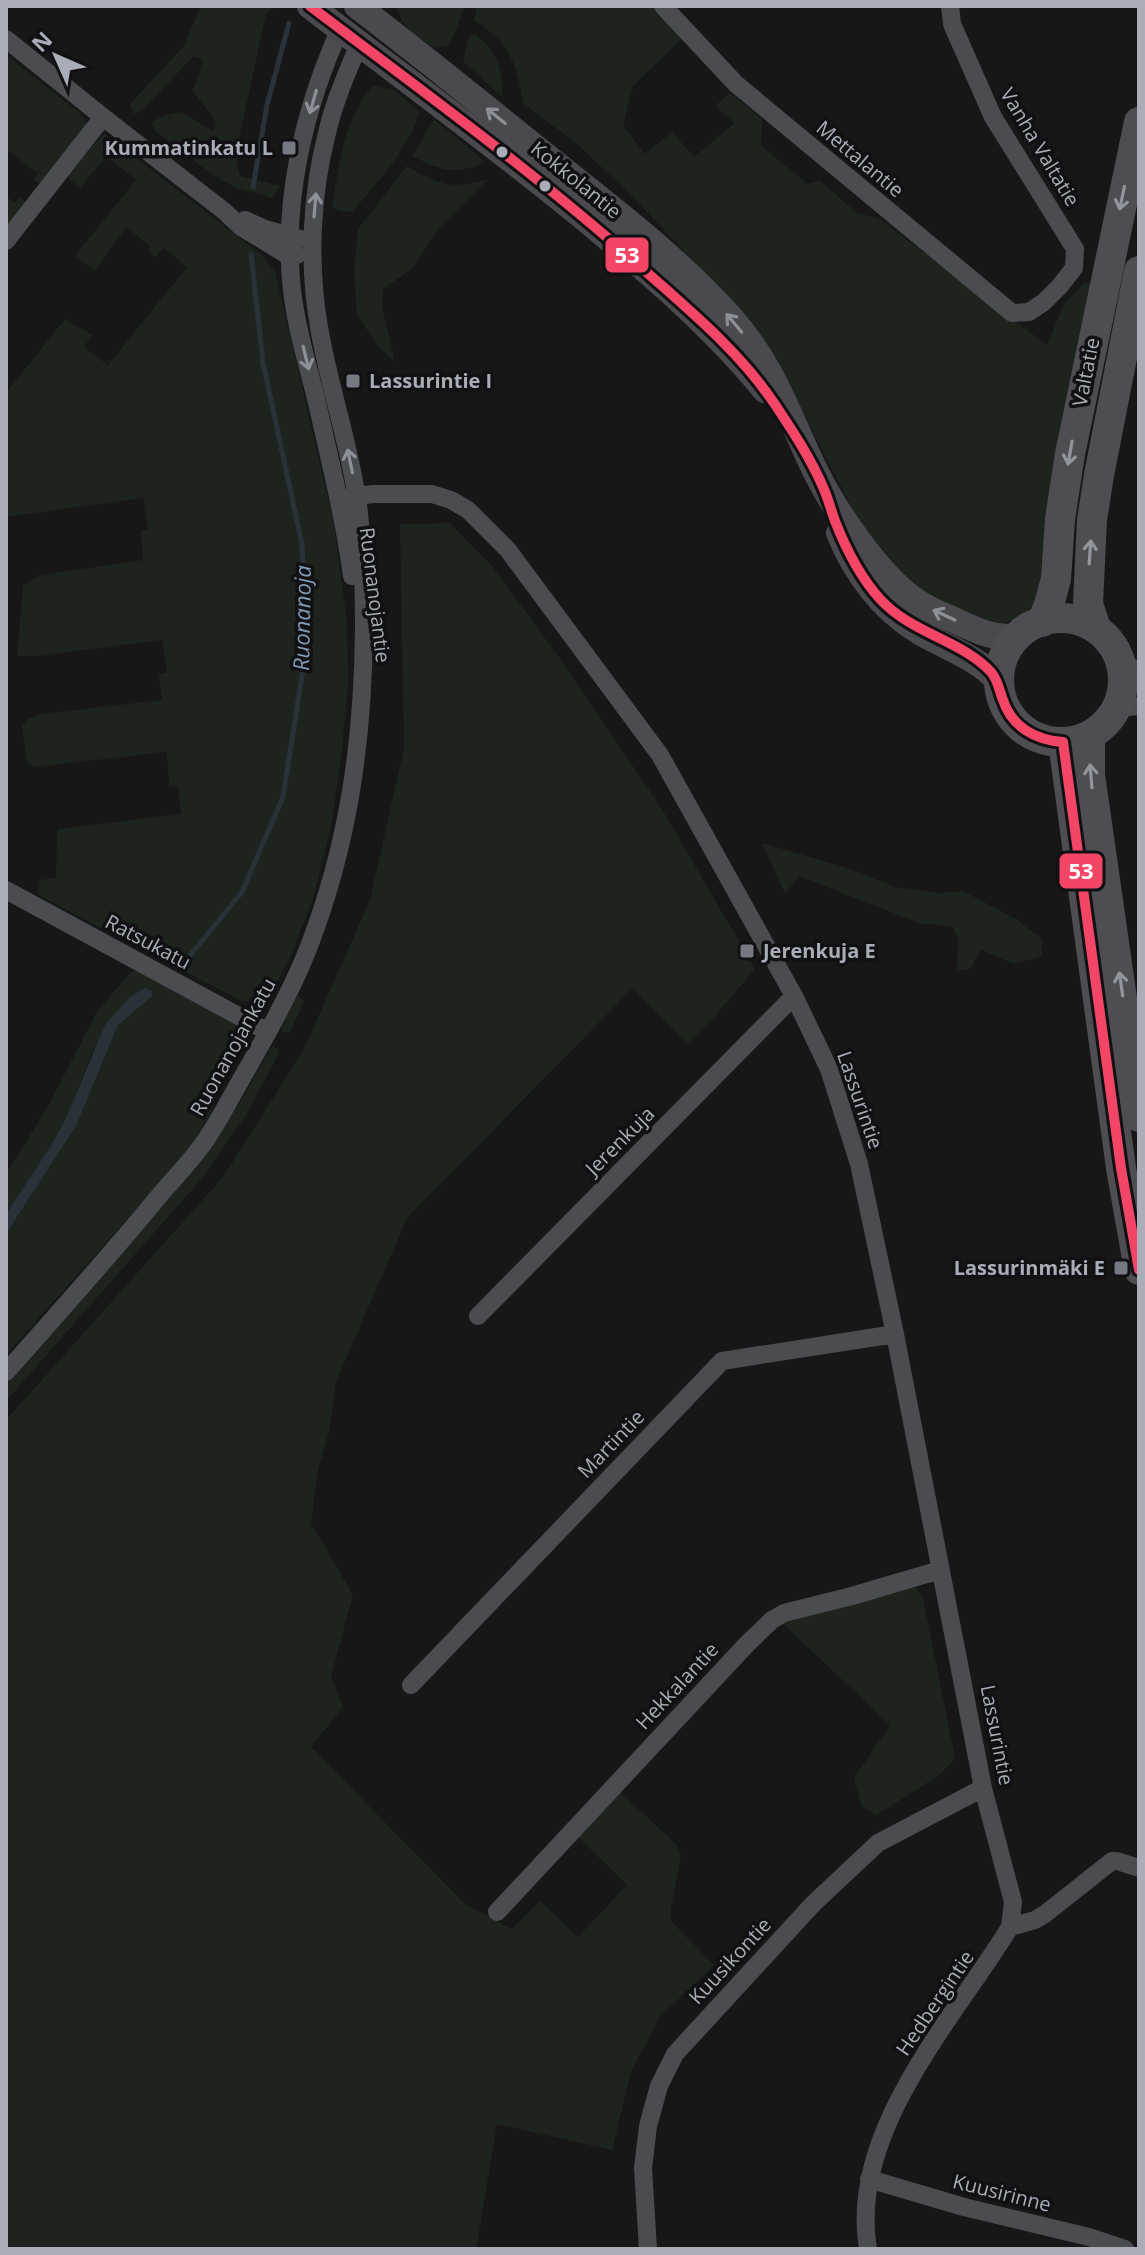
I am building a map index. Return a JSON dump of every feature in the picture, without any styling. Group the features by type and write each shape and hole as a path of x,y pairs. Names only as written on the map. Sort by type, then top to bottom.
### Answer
{"highway":[{"name":"Valtatie","path":"1030,630 1049,605 1056,579 1060,519 1070,454 1139,122"},
{"name":"Valtatie","path":"1096,628 1088,604 1092,520 1139,271"},
{"path":"1056,619 1096,628 1130,668 1123,689 1128,707 1106,724 1077,739 1050,742 1030,734 1014,721 1003,702 999,681 1002,660 1030,630 1056,619"},
{"path":"1077,739 1090,775 1139,1117"},
{"path":"1077,739 1121,1168 1139,1270"}],"main road":[{"name":"Kokkolantie","path":"310,6 533,176 633,258 739,358 765,390 812,464"},
{"name":"Kokkolantie","path":"357,6 651,240 728,315 755,348 780,392 824,487 886,574 916,601 985,634 1000,638 1030,630"},
{"name":"Kokkolantie","path":"824,487 841,538 860,574 883,603 921,632 973,659 999,681"}],"street":[{"name":"Mettalantie","path":"663,6 736,84 1012,313 1029,312 1044,302"},
{"name":"Vanha Valtatie","path":"950,6 952,24 993,117 1075,249 1074,268 1044,302"},
{"name":"Ruonanojantie","path":"349,36 323,67 307,121 297,173 289,256 300,336 348,497 364,584 363,678"},
{"name":"Ruonanojantie","path":"348,497 352,464 318,327 312,248 317,187 326,133 349,36"},
{"path":"6,39 241,227 289,256 312,248"},
{"path":"6,241 103,117"},
{"path":"224,211 290,236 312,248"},
{"name":"Lassurintie","path":"348,497 432,494 451,500 468,510 508,550 660,755 794,996 829,1069 850,1132 895,1334 983,1788 1013,1902 1010,1927"},
{"name":"Ruonanojankatu","path":"6,1372 112,1253 209,1136 268,1032 309,946 337,861 353,789 363,678"},
{"name":"Ratsukatu","path":"6,890 268,1032"},
{"name":"Jerenkuja","path":"478,1316 794,996"},
{"name":"Martintie","path":"411,1685 722,1361 895,1334"},
{"name":"Hekkalantie","path":"497,1912 772,1620 784,1613 940,1570"},
{"name":"Kuusikontie","path":"648,2249 643,2168 648,2126 659,2086 675,2054 813,1904 878,1843 983,1788"},
{"path":"1010,1927 1045,1914 1112,1861 1139,1868"},
{"name":"Hedbergintie","path":"868,2249 864,2206 869,2179 891,2118 940,2029 991,1959 1010,1927"},
{"name":"Kuusirinne","path":"869,2179 1125,2249"}],"shaded area":[{"path":"201,6 275,6 266,14 238,143 237,165 240,176 280,186 272,198 234,187 213,175 155,131 152,122 178,113 213,131 216,122 193,91 203,60 194,56 142,110 133,114 130,104 184,46"},
{"path":"397,6 464,6 456,31 447,46 433,47 406,25"},
{"path":"477,6 652,6 682,38 633,86 623,126 645,154 672,132 694,157 735,123 715,106 730,93 762,119 761,146 808,184 820,181 856,212 881,220 1047,345 1064,304 1084,283 1095,283 1046,579 1034,606 1014,620 996,625 970,620 918,588 893,565 858,520 778,363 728,298 635,199 577,144 523,103 518,76 509,55 496,37 474,20"},
{"path":"475,34 497,61 502,78 502,97 463,61 469,36"},
{"path":"6,55 85,120 85,131 42,185 33,180 38,173 6,149"},
{"path":"373,86 394,90 420,112 400,152 382,176 353,211 341,212 332,207 344,143 355,113"},
{"path":"434,119 485,162 465,169 448,170 412,156"},
{"path":"104,133 264,257 275,272 333,519 347,622 348,686 331,826 313,899 290,958 270,995 258,1003 240,1000 38,895 40,880 56,878 57,829 181,814 178,786 169,787 167,752 34,767 27,763 22,726 29,718 40,714 162,700 159,674 167,672 162,640 17,656 23,586 41,575 143,560 141,531 148,529 143,498 6,517 6,393 65,319 92,335 84,347 108,365 187,267 164,248 155,258 150,253 149,245 126,227 95,271 75,256 136,180 106,156 80,188 70,180 68,175"},
{"path":"407,166 446,184 488,179 439,228 413,268 383,289 382,306 395,362 378,346 357,315 354,272 358,229"},
{"path":"6,196 15,203 20,197 27,203 6,230"},
{"path":"450,523 492,566 561,660 662,809 755,969 688,1043 632,989 407,1218 336,1382 329,1432 318,1469 311,1523 353,1595 331,1676 343,1707 311,1747 465,1904 512,1929 540,1901 578,1937 627,1885 573,1832 620,1792 676,1844 681,1857 670,1913 672,1922 714,1965 661,2016 632,2069 612,2150 497,2124 476,2249 6,2249 6,1420 224,1176 305,1047 370,900 404,748 400,524"},
{"path":"762,843 847,868 895,887 938,893 963,891 1016,919 1042,939 1042,956 1014,964 981,950 970,969 957,971 958,939 953,927 919,923 799,876 785,894"},
{"path":"132,971 237,1025 242,1033 242,1045 215,1094 211,1113 195,1139 6,1355 6,1234 76,1126 118,1025 153,993 149,989 92,1053 65,1120 6,1214 6,1174 47,1108 98,1010"},
{"path":"145,988 152,991 152,996 118,1025 76,1126 6,1234 6,1214 65,1120 105,1025 129,998"},
{"path":"299,996 304,1002 291,1030 282,1032 295,998"},
{"path":"272,1046 279,1053 248,1112 204,1176 6,1401 6,1383 195,1169 238,1106"},
{"path":"911,1583 922,1594 955,1758 942,1773 877,1815 861,1806 854,1778 890,1725 777,1618"}],"waterway":[{"name":"Ruonanoja","path":"253,187 267,105 289,23"},
{"name":"Ruonanoja","path":"188,958 242,892 283,797 306,650 302,544 263,363 251,254"}],"transit line":[{"name":"53","path":"310,6 569,206 717,336 761,385 807,454 849,552 880,599 907,621 980,661 995,678 1007,709 1019,725 1034,735 1063,742 1121,1168 1139,1270"}],"place":[{"name":"Kummatinkatu L","path":"289,148"},
{"name":"Lassurintie I","path":"353,381"},
{"name":"Jerenkuja E","path":"747,951"},
{"name":"Lassurinmäki E","path":"1121,1268"}]}
